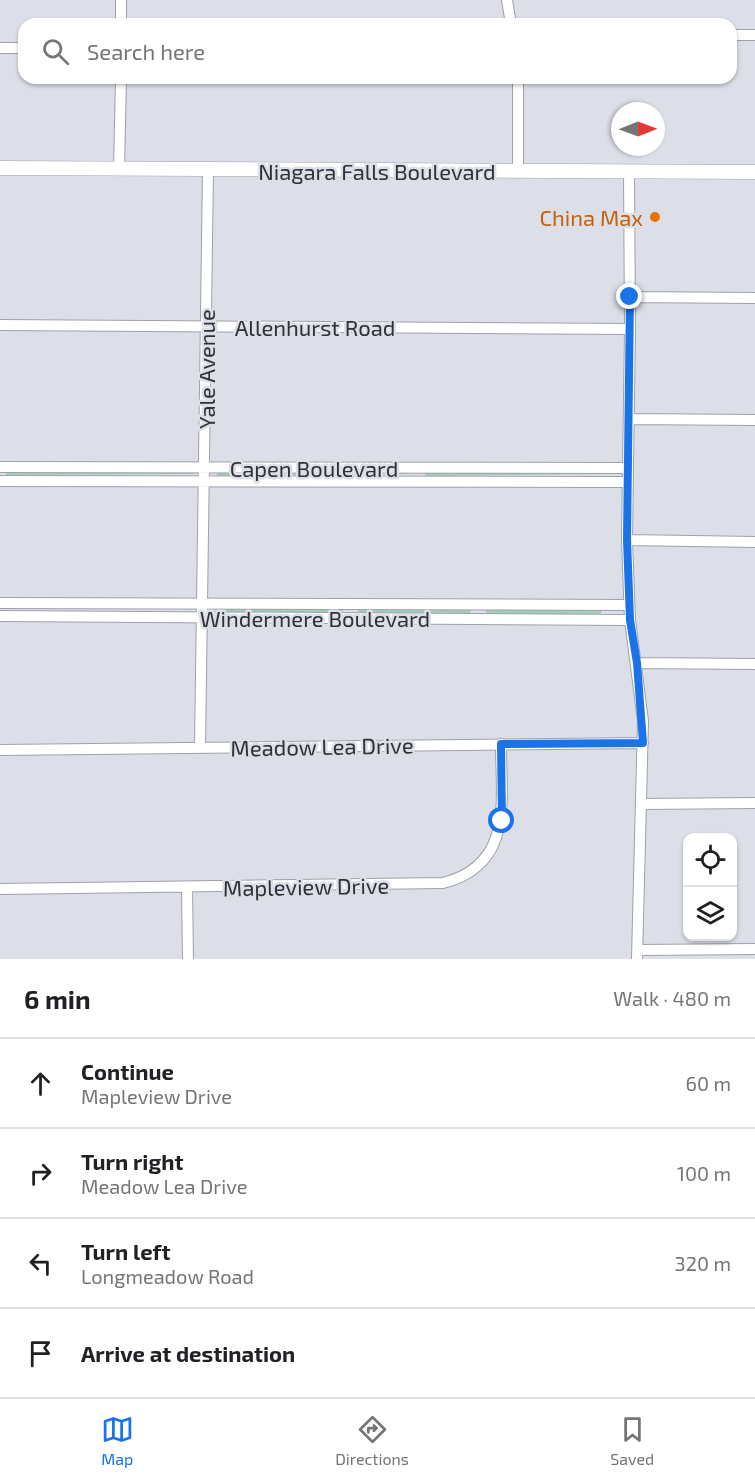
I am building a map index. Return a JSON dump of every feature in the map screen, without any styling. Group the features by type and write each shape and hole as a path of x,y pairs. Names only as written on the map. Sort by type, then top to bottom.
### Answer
{"main road":[{"name":"Niagara Falls Boulevard","path":"0,168 755,172"}],"street":[{"path":"121,0 121,18"},
{"path":"507,0 510,18"},
{"path":"737,35 755,35"},
{"path":"0,48 18,48"},
{"path":"119,169 121,84"},
{"path":"518,84 518,171"},
{"name":"Yale Avenue","path":"200,747 208,170"},
{"path":"629,171 630,329 627,540 630,620 637,663 643,743 638,954 755,949"},
{"path":"630,297 755,298"},
{"name":"Allenhurst Road","path":"0,325 630,329"},
{"path":"629,418 755,420"},
{"name":"Capen Boulevard","path":"0,467 628,468"},
{"name":"Capen Boulevard","path":"0,481 627,482"},
{"path":"627,540 755,542"},
{"name":"Windermere Boulevard","path":"0,603 629,604"},
{"name":"Windermere Boulevard","path":"0,616 630,620"},
{"path":"637,663 755,664"},
{"name":"Meadow Lea Drive","path":"0,750 643,743"},
{"name":"Mapleview Drive","path":"0,890 443,884 459,878 484,860 498,836 502,821 501,744"},
{"path":"641,804 755,803"},
{"path":"187,888 188,959"}],"green space":[{"path":"6,472 192,472 194,474 6,475"},
{"path":"217,472 404,472 406,474 217,476"},
{"path":"425,472 613,473 614,474 425,476"},
{"path":"223,609 342,609 343,611 341,613 222,612"},
{"path":"357,609 471,609 471,611 469,614 359,613"},
{"path":"485,609 602,609 602,611 600,614 487,614"}],"place":[{"name":"China Max","path":"655,217"}],"route":[{"path":"502,821 501,744 643,743 637,663 630,620 627,540 630,297"}]}
